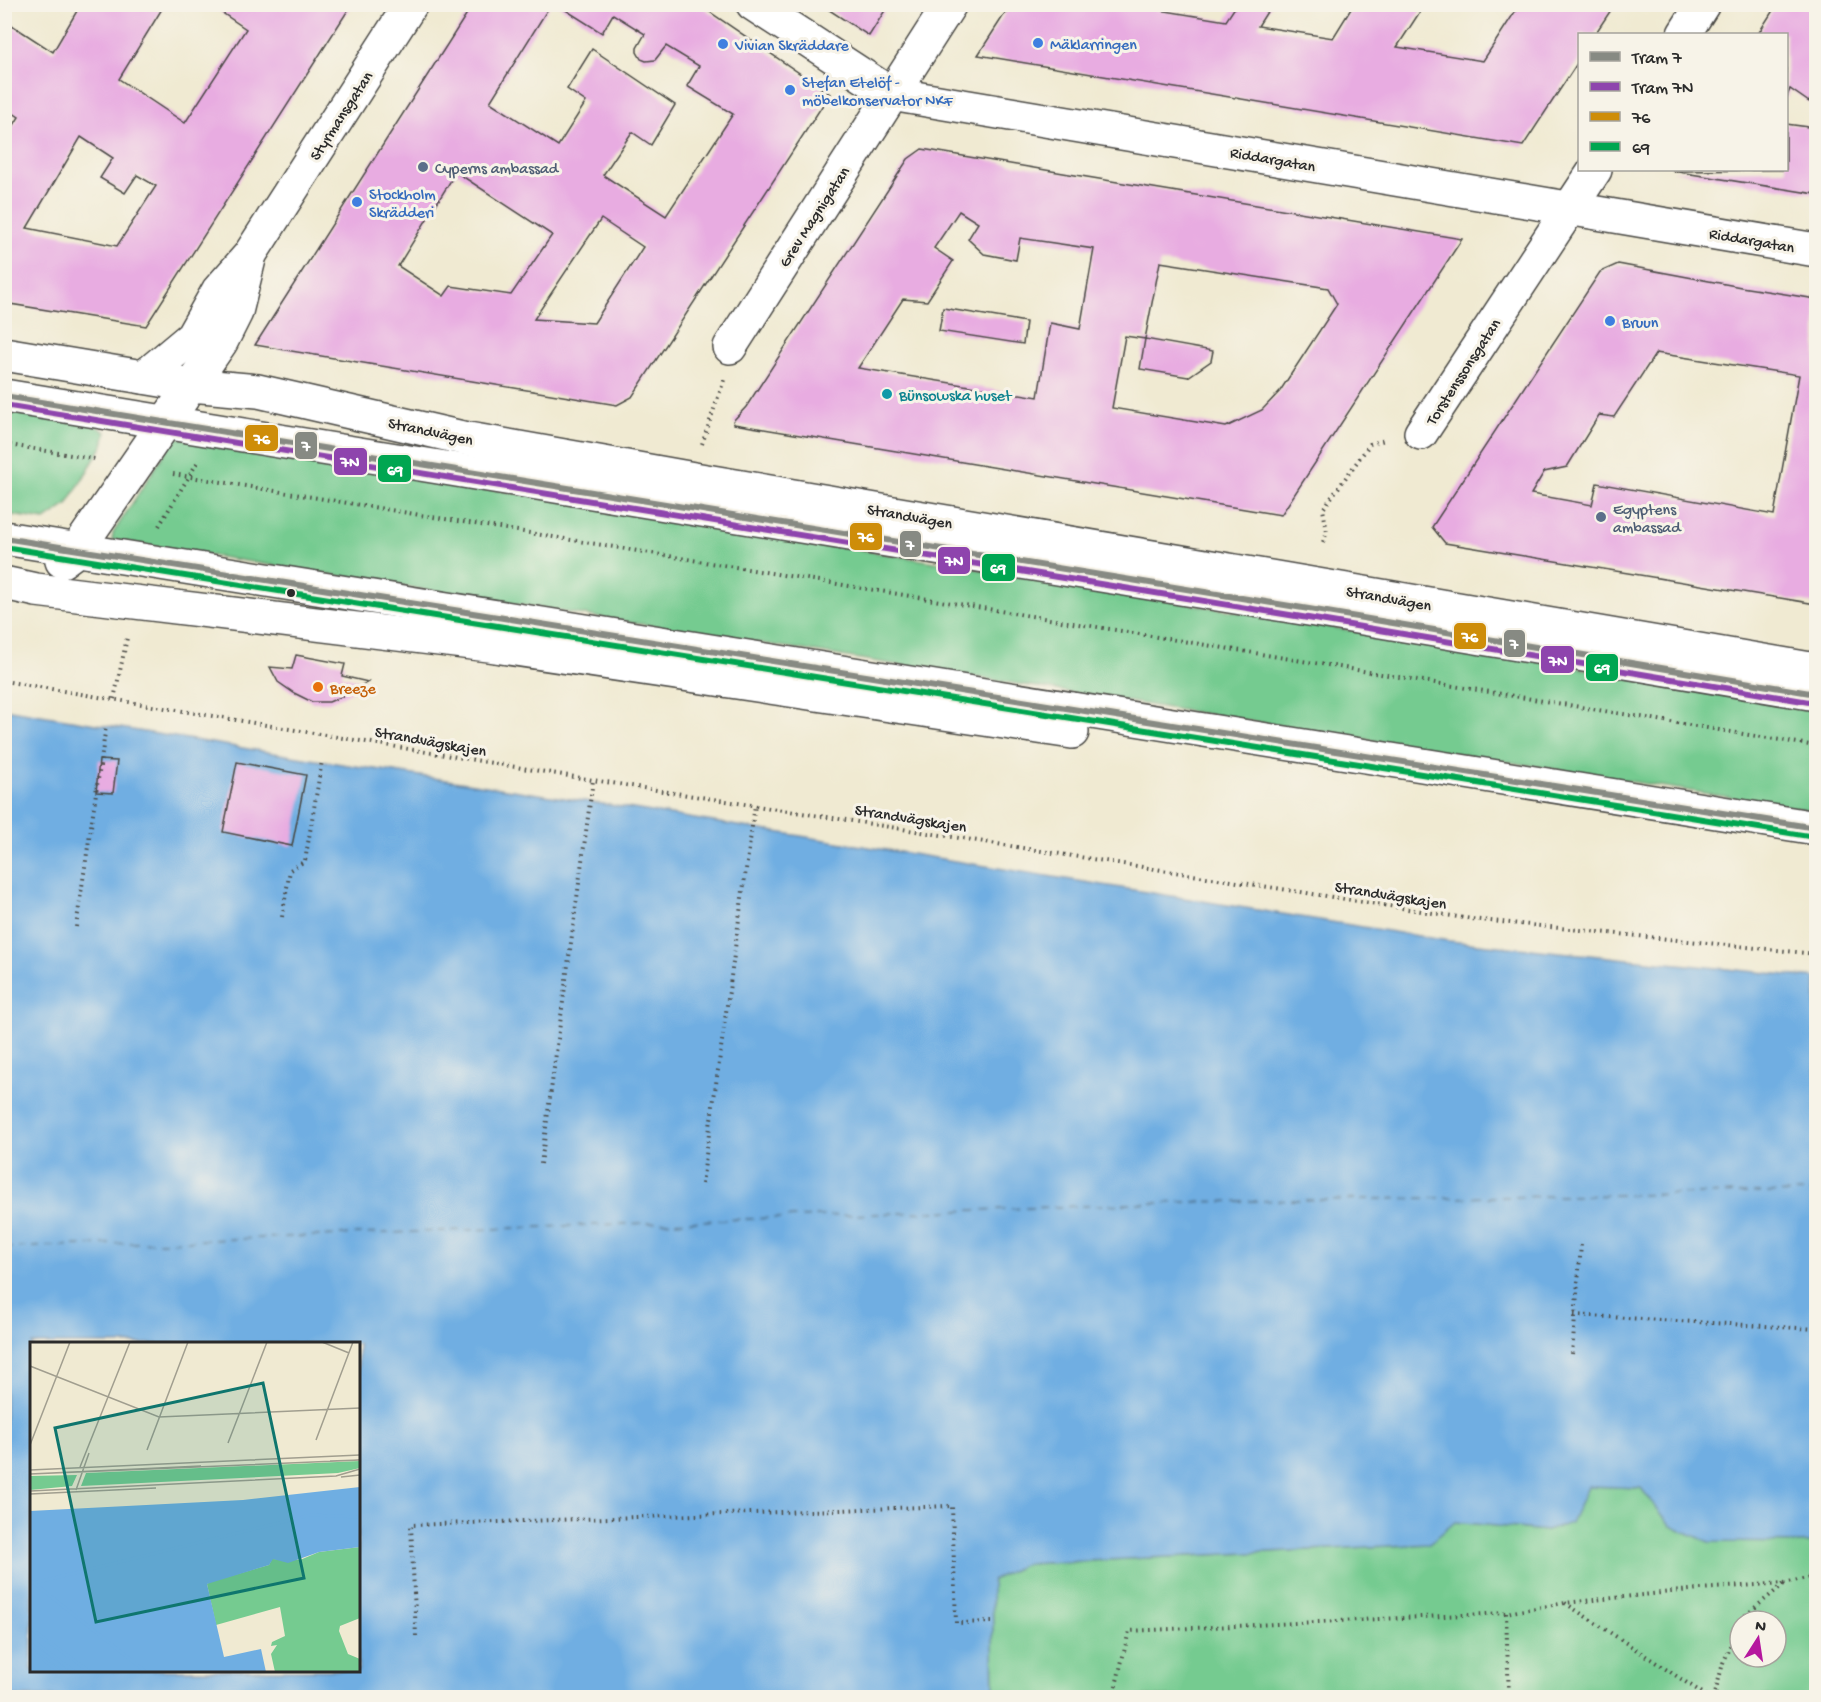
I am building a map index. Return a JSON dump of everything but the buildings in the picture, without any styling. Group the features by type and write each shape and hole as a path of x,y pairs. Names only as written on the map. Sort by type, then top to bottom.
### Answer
{"street":[{"name":"Styrmansgatan","path":"144,377 192,337 218,291 249,256 411,4"},
{"name":"Riddargatan","path":"753,4 891,94 1816,250"},
{"name":"Grev Magnigatan","path":"730,347 950,4"},
{"path":"1685,33 1703,4"},
{"name":"Torstenssonsgatan","path":"1422,433 1594,171"},
{"name":"Styrmansgatan","path":"77,550 221,342 236,312 249,256"},
{"name":"Strandvägen","path":"4,354 191,385 258,391 486,442 1816,670"},
{"name":"Strandvägen","path":"4,396 1816,694"},
{"path":"4,538 1816,828"},
{"path":"4,557 42,564 59,563 77,550"},
{"path":"4,583 36,590 500,647 1816,842"}],"path":[{"path":"703,440 723,388 730,347"},
{"name":"Torstenssonsgatan","path":"1323,542 1327,532 1323,509 1370,444 1422,433"},
{"path":"4,444 188,477 1816,746"},
{"name":"Strandvägskajen","path":"4,681 593,780 1471,919 1816,954"},
{"path":"76,927 106,726"},
{"path":"282,917 290,870 304,861 322,761"},
{"path":"541,1164 593,780"},
{"path":"702,1184 755,805"},
{"path":"1572,1354 1581,1245"},
{"path":"1574,1315 1816,1329"},
{"path":"416,1636 411,1525 952,1506 956,1623 993,1622"},
{"path":"1113,1698 1129,1631 1506,1613 1565,1603 1700,1588 1784,1583 1816,1576"},
{"path":"1753,1609 1784,1583"},
{"path":"1565,1603 1712,1698 1728,1652"},
{"path":"1506,1613 1509,1698"}],"green space":[{"path":"5,409 93,424 106,432 103,445 67,505 45,520 5,514"},
{"path":"175,437 1816,707 1816,811 112,540 113,533"},
{"path":"1588,1486 1641,1488 1671,1526 1709,1542 1816,1543 1816,1697 994,1697 992,1580 1025,1564 1429,1544 1454,1522 1547,1531 1571,1522"}],"water":[{"path":"4,709 1449,941 1816,978 1816,1543 1709,1542 1671,1526 1641,1488 1588,1486 1571,1523 1547,1531 1455,1522 1429,1544 1025,1564 992,1580 994,1697 5,1697"}],"ferry route":[{"path":"4,1248 1183,1202 1816,1192"}],"tram line":[{"name":"7","path":"4,396 1816,694"},
{"name":"7N","path":"4,405 1815,703"},
{"name":"7","path":"4,538 1816,828"}],"transit line":[{"name":"76","path":"4,396 1816,694"},
{"name":"69","path":"4,405 1815,703"},
{"name":"76","path":"4,538 1816,828"},
{"name":"69","path":"4,547 1815,837"}],"place":[{"name":"Mäklarringen","path":"1038,43"},
{"name":"Vivian Skräddare","path":"723,44"},
{"name":"Stefan Etelöf - möbelkonservator NKF","path":"790,90"},
{"name":"Cyperns ambassad","path":"423,167"},
{"name":"Stockholm Skrädderi","path":"357,202"},
{"name":"Bruun","path":"1610,321"},
{"name":"Bünsowska huset","path":"887,394"},
{"name":"Egyptens ambassad","path":"1601,517"},
{"name":"Breeze","path":"318,687"}]}
